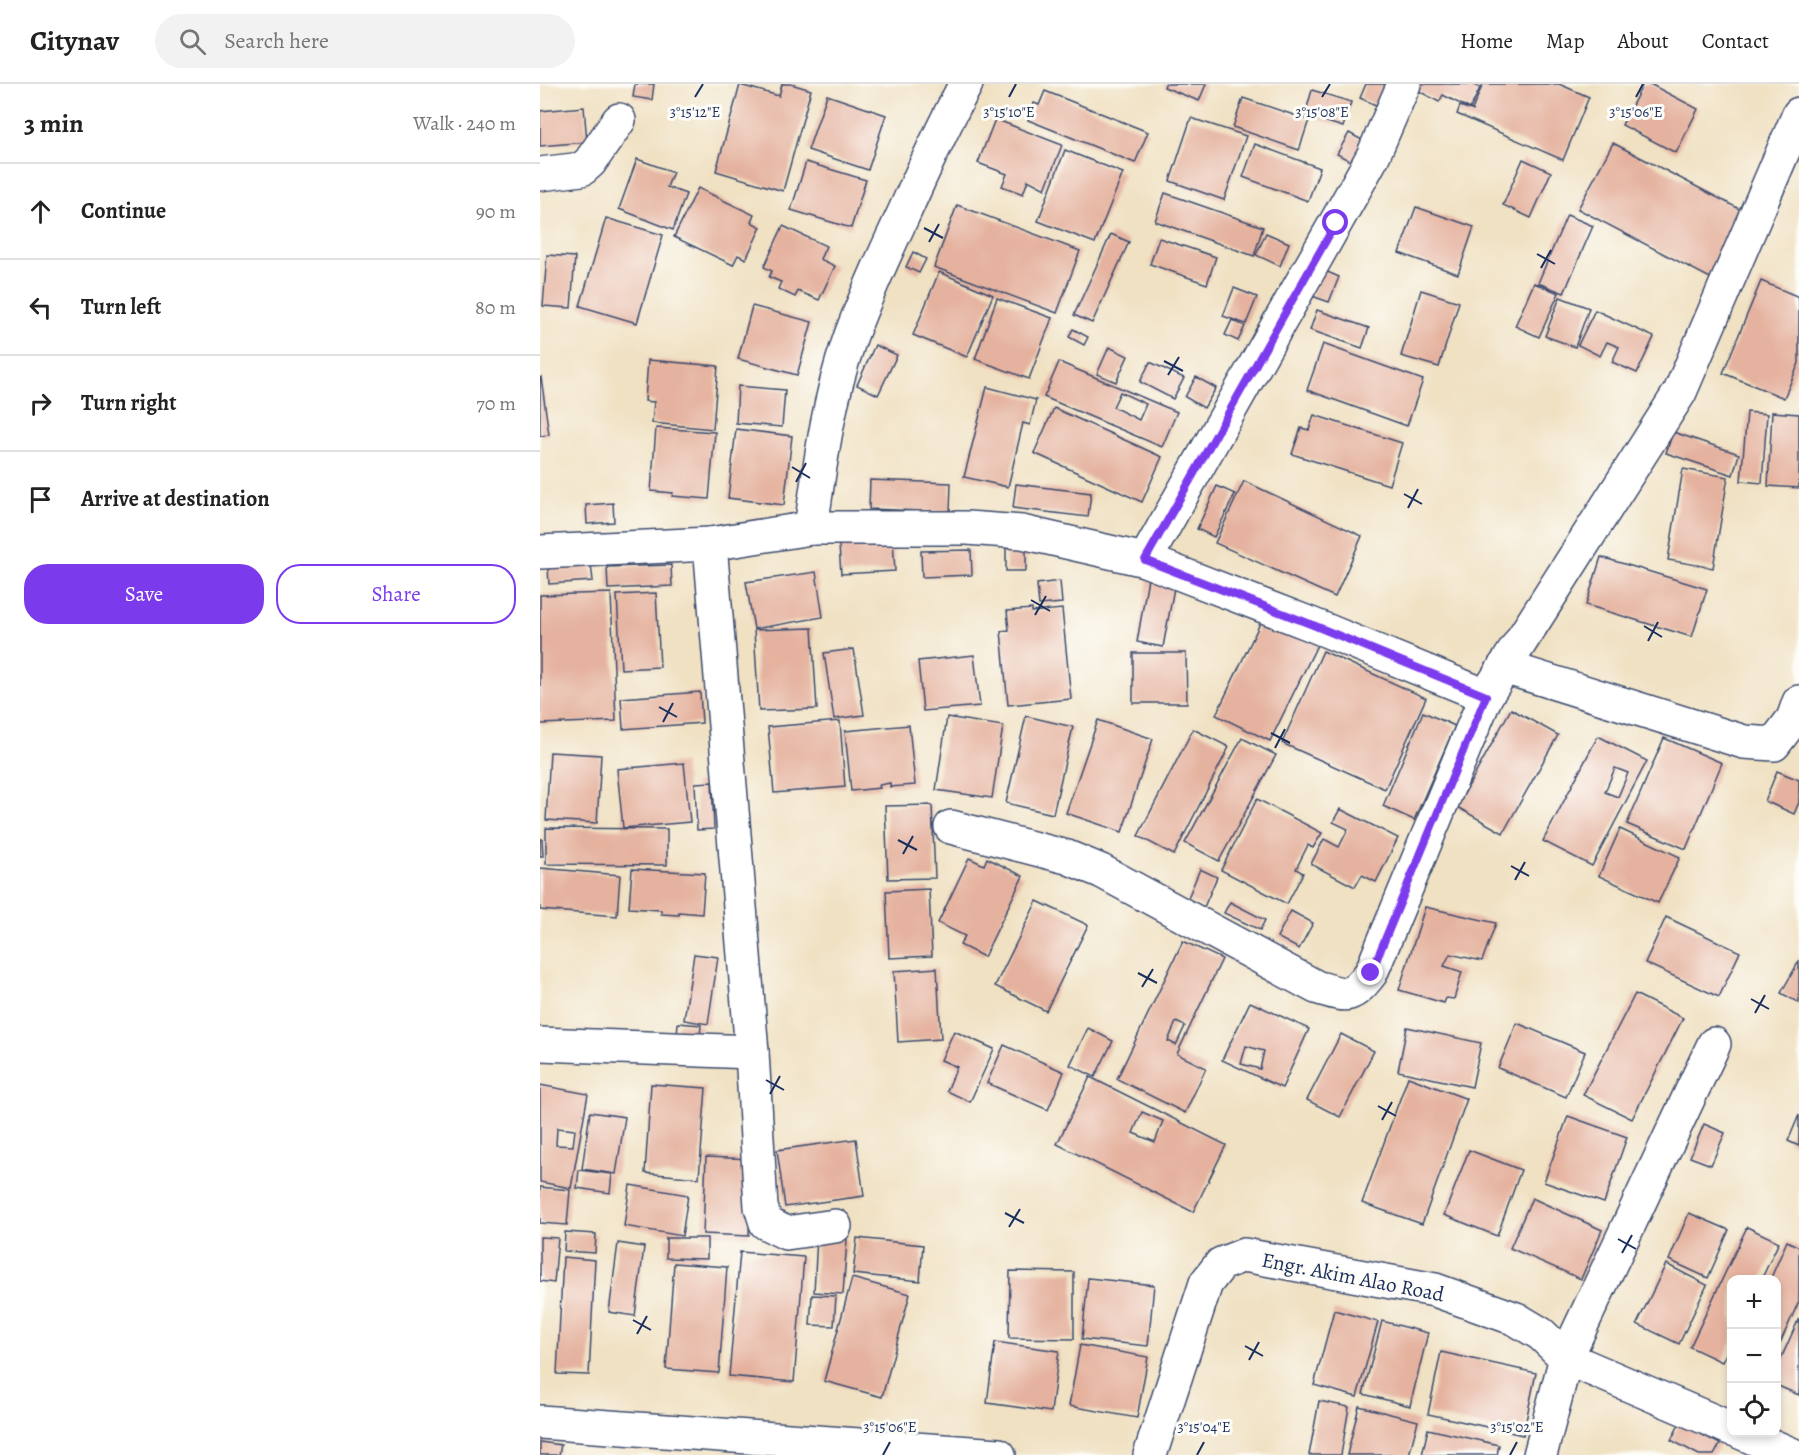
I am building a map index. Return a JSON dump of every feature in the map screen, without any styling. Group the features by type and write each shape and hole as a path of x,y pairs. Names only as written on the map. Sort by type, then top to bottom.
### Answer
{"street":[{"path":"811,528 829,417 849,340 947,117 966,84"},
{"path":"1145,560 1363,175 1404,84"},
{"path":"951,827 1067,857 1101,871 1316,987 1342,995 1357,991 1371,973 1486,696 1680,392 1799,114"},
{"path":"540,174 582,169 590,162 619,120"},
{"path":"540,552 710,544 811,528 967,528 1022,532 1145,560 1313,625 1486,696"},
{"path":"710,544 752,1052 761,1207 766,1223 786,1233 835,1226"},
{"path":"1504,668 1744,742 1774,744 1793,719 1799,702"},
{"path":"540,1044 752,1052"},
{"path":"1540,1455 1566,1358 1713,1044"},
{"name":"Engr. Akim Alao Road","path":"1150,1455 1206,1283 1221,1264 1244,1255 1435,1290 1516,1319 1541,1334 1566,1358 1727,1427"},
{"path":"540,1422 999,1455"},
{"path":"1752,1437 1793,1455"}],"building":[{"path":"635,84 654,84 652,100 633,97"},
{"path":"782,84 791,84 811,90 783,191 716,171 740,85 779,96"},
{"path":"1165,84 1206,84 1199,101 1164,87"},
{"path":"1366,84 1388,84 1378,106 1360,98"},
{"path":"1417,84 1473,84 1480,88 1470,109 1443,95 1439,102 1415,89"},
{"path":"1483,84 1559,84 1589,97 1563,160 1457,114 1460,106 1474,111 1472,110"},
{"path":"1643,84 1650,84 1698,109 1676,153 1622,125"},
{"path":"1312,90 1351,102 1343,127 1305,115"},
{"path":"1045,91 1148,132 1135,163 1028,120 1034,103 1039,105"},
{"path":"827,95 886,115 868,170 808,150"},
{"path":"1243,98 1309,120 1299,150 1233,127"},
{"path":"584,107 587,142 540,146 540,111"},
{"path":"1191,118 1246,136 1224,200 1170,181"},
{"path":"995,119 1062,145 1045,189 1028,180 1023,194 1002,186 1007,174 978,163"},
{"path":"1349,133 1364,141 1352,162 1337,154"},
{"path":"1613,143 1749,214 1714,280 1578,209"},
{"path":"1255,144 1320,168 1308,201 1243,177"},
{"path":"1065,150 1123,173 1095,243 1038,221"},
{"path":"637,159 673,172 667,187 686,194 673,230 619,209"},
{"path":"1523,159 1551,172 1531,218 1503,205"},
{"path":"806,162 866,180 851,228 791,210"},
{"path":"698,188 754,215 751,222 761,227 746,259 738,255 733,265 674,237"},
{"path":"1165,193 1263,227 1254,256 1155,221"},
{"path":"957,205 1080,251 1057,313 934,267"},
{"path":"1416,207 1474,227 1458,274 1399,253"},
{"path":"1567,215 1593,226 1564,293 1538,283"},
{"path":"606,218 663,235 637,323 580,306"},
{"path":"783,226 826,246 820,259 835,266 819,300 798,291 795,297 778,289 781,282 769,277 772,271 764,267"},
{"path":"1266,233 1289,243 1280,266 1256,255"},
{"path":"1111,234 1129,242 1092,323 1074,315"},
{"path":"1159,238 1216,257 1207,284 1150,264"},
{"path":"913,252 926,259 919,273 906,267"},
{"path":"547,255 575,257 571,308 543,306"},
{"path":"1323,270 1339,277 1329,302 1312,296"},
{"path":"939,272 993,295 967,357 913,335"},
{"path":"1761,281 1799,297 1799,363 1784,398 1723,373"},
{"path":"1534,283 1559,293 1539,337 1515,326"},
{"path":"1234,288 1257,297 1246,324 1223,316"},
{"path":"1421,290 1459,302 1439,367 1401,356"},
{"path":"1560,297 1589,308 1575,347 1545,336"},
{"path":"997,298 1052,318 1029,379 975,359"},
{"path":"752,306 812,322 797,375 738,359"},
{"path":"1317,310 1369,328 1362,348 1310,330"},
{"path":"1595,310 1654,337 1637,373 1612,362 1619,347 1607,342 1600,356 1578,345"},
{"path":"1232,320 1245,326 1238,341 1225,335"},
{"path":"1073,329 1088,337 1084,345 1069,337"},
{"path":"1323,344 1423,380 1407,426 1307,390"},
{"path":"875,345 897,355 878,395 857,385"},
{"path":"1109,347 1128,356 1116,382 1097,374"},
{"path":"648,360 718,366 713,429 652,423 654,402 645,401"},
{"path":"1059,362 1177,412 1162,447 1044,397","holes":["1120,392 1146,404 1139,420 1113,407"]},
{"path":"1150,362 1184,378 1173,399 1140,382"},
{"path":"1196,377 1216,388 1204,408 1185,397"},
{"path":"540,378 549,435 540,436"},
{"path":"738,386 785,390 782,427 736,423"},
{"path":"987,387 1036,400 1030,425 1023,423 1008,487 964,477"},
{"path":"1054,408 1162,457 1142,502 1034,453"},
{"path":"1747,412 1767,414 1762,483 1741,481"},
{"path":"1772,412 1799,414 1799,488 1768,486"},
{"path":"1314,415 1402,443 1389,485 1292,454 1301,428 1309,430"},
{"path":"656,428 715,432 709,499 672,496 673,493 651,491"},
{"path":"736,429 792,436 784,505 728,498"},
{"path":"1673,432 1739,454 1733,475 1666,453"},
{"path":"1683,469 1728,477 1713,568 1668,560"},
{"path":"870,480 951,483 950,512 869,509"},
{"path":"1244,481 1362,536 1335,597 1215,543"},
{"path":"1016,484 1091,493 1088,517 1013,508"},
{"path":"1217,486 1235,494 1214,537 1197,529"},
{"path":"613,503 614,522 587,524 586,505"},
{"path":"893,541 895,571 841,574 839,545"},
{"path":"1006,548 1026,548 1026,571 1006,571"},
{"path":"971,550 972,575 922,577 921,551"},
{"path":"1601,557 1707,589 1692,637 1586,605"},
{"path":"591,564 593,581 549,584 548,567"},
{"path":"671,565 672,586 608,589 607,567"},
{"path":"816,572 823,617 754,629 746,582"},
{"path":"1148,578 1168,582 1167,587 1174,588 1163,647 1137,642"},
{"path":"1060,581 1062,603 1039,605 1037,584"},
{"path":"611,593 616,721 540,724 540,595"},
{"path":"656,593 660,667 621,669 617,595"},
{"path":"1032,609 1032,612 1062,609 1071,699 1008,705 1001,631 1009,630 1007,611"},
{"path":"1265,613 1320,639 1270,741 1216,715"},
{"path":"812,628 817,709 759,711 754,630"},
{"path":"854,649 864,715 834,719 824,653"},
{"path":"1323,651 1426,698 1385,789 1282,743"},
{"path":"1133,653 1186,653 1187,703 1133,703"},
{"path":"974,655 980,706 923,711 918,661"},
{"path":"700,692 702,723 623,729 621,698"},
{"path":"1511,709 1558,735 1503,833 1457,807"},
{"path":"1423,712 1455,726 1414,820 1383,806"},
{"path":"1026,716 1073,727 1053,814 1006,803"},
{"path":"947,717 1003,726 992,798 936,790"},
{"path":"1098,720 1153,739 1122,832 1066,813"},
{"path":"840,721 845,787 774,793 768,727"},
{"path":"909,725 915,785 890,787 890,783 879,785 880,788 851,791 845,731"},
{"path":"1193,729 1229,747 1174,855 1138,836"},
{"path":"1598,736 1647,761 1592,866 1543,841","holes":["1615,768 1628,773 1618,797 1605,792"]},
{"path":"1242,738 1276,755 1219,861 1185,843"},
{"path":"1664,738 1722,763 1686,849 1627,824"},
{"path":"550,752 601,755 597,823 546,820"},
{"path":"684,763 690,822 623,828 617,769"},
{"path":"1777,771 1799,780 1799,802 1794,814 1765,801"},
{"path":"712,782 714,829 697,830 695,783"},
{"path":"1257,799 1322,833 1313,848 1308,845 1296,869 1303,873 1287,904 1221,870"},
{"path":"932,805 935,878 888,879 885,806"},
{"path":"1340,809 1398,838 1376,882 1362,875 1355,887 1311,864 1324,839 1339,847 1348,829 1333,822"},
{"path":"546,828 667,829 667,865 546,864"},
{"path":"1620,829 1680,857 1658,903 1599,876"},
{"path":"540,839 542,839 543,856 540,856"},
{"path":"969,858 984,865 987,858 1023,876 984,957 960,945 965,936 938,923"},
{"path":"540,868 620,875 617,916 540,910"},
{"path":"632,869 705,873 702,914 679,912 679,915 661,914 661,910 629,908"},
{"path":"1200,869 1217,877 1204,907 1187,900"},
{"path":"929,889 932,956 889,958 886,891"},
{"path":"1037,901 1088,925 1046,1011 995,986"},
{"path":"1230,902 1265,920 1260,930 1224,913"},
{"path":"1425,907 1496,923 1482,961 1450,954 1444,966 1462,972 1454,999 1446,998 1444,1003 1399,990"},
{"path":"1291,911 1313,923 1299,949 1277,937"},
{"path":"1666,917 1740,952 1719,997 1645,963"},
{"path":"1183,941 1222,959 1177,1054 1206,1068 1185,1113 1117,1079","holes":["1176,1022 1185,1026 1176,1045 1168,1041"]},
{"path":"694,954 718,957 708,1024 684,1020"},
{"path":"1799,961 1799,1003 1781,993"},
{"path":"937,968 941,1039 898,1042 894,971"},
{"path":"1635,994 1683,1018 1632,1119 1583,1095"},
{"path":"1250,1002 1309,1029 1282,1088 1222,1060","holes":["1246,1046 1264,1051 1260,1069 1241,1064"]},
{"path":"678,1023 701,1025 700,1038 677,1036"},
{"path":"1517,1023 1585,1052 1566,1097 1498,1068"},
{"path":"1407,1027 1481,1043 1472,1087 1398,1071"},
{"path":"1088,1028 1113,1041 1095,1077 1070,1065"},
{"path":"954,1031 994,1049 970,1102 947,1091 957,1067 941,1060"},
{"path":"1341,1034 1374,1051 1340,1117 1307,1100"},
{"path":"1004,1045 1064,1072 1048,1110 987,1083"},
{"path":"1090,1077 1226,1145 1193,1212 1057,1144","holes":["1142,1112 1163,1121 1155,1142 1133,1133"]},
{"path":"1408,1077 1467,1099 1422,1224 1362,1203"},
{"path":"651,1084 706,1088 699,1178 645,1173"},
{"path":"540,1085 588,1094 571,1188 540,1182","holes":["557,1128 575,1130 573,1146 556,1145"]},
{"path":"590,1112 625,1117 616,1174 582,1169"},
{"path":"1799,1115 1799,1146 1788,1141"},
{"path":"1568,1116 1627,1137 1604,1203 1544,1182"},
{"path":"1704,1124 1725,1133 1711,1165 1690,1157"},
{"path":"856,1139 864,1196 785,1207 777,1150"},
{"path":"1469,1150 1521,1170 1497,1236 1444,1215"},
{"path":"706,1157 751,1159 749,1236 703,1234"},
{"path":"579,1170 612,1174 610,1193 577,1188"},
{"path":"630,1185 688,1195 682,1236 624,1226"},
{"path":"540,1187 570,1190 567,1225 540,1223"},
{"path":"1532,1198 1602,1230 1581,1279 1510,1248"},
{"path":"1689,1213 1729,1230 1708,1278 1669,1260"},
{"path":"1747,1227 1779,1242 1763,1275 1727,1275 1727,1352 1722,1362 1690,1347"},
{"path":"565,1232 596,1234 595,1253 564,1251"},
{"path":"540,1237 558,1238 554,1283 540,1281"},
{"path":"817,1237 847,1239 843,1294 814,1292"},
{"path":"666,1238 707,1238 707,1259 666,1258"},
{"path":"857,1238 923,1245 920,1281 853,1274"},
{"path":"1787,1241 1799,1247 1799,1301 1781,1341 1781,1275 1772,1275"},
{"path":"618,1243 644,1247 635,1316 609,1312"},
{"path":"740,1252 804,1257 794,1382 729,1376"},
{"path":"563,1257 595,1260 589,1375 557,1374"},
{"path":"674,1263 727,1267 719,1373 666,1369"},
{"path":"1666,1264 1707,1285 1679,1344 1637,1324"},
{"path":"1010,1271 1074,1272 1074,1339 1009,1338"},
{"path":"852,1278 910,1294 882,1397 824,1381"},
{"path":"1088,1278 1154,1285 1148,1346 1082,1339"},
{"path":"812,1295 836,1296 834,1326 810,1325"},
{"path":"1334,1310 1378,1322 1357,1397 1314,1385"},
{"path":"1799,1318 1799,1395 1781,1387 1781,1359"},
{"path":"1382,1321 1428,1333 1410,1406 1363,1394"},
{"path":"995,1342 1059,1351 1051,1412 987,1403"},
{"path":"1080,1345 1148,1357 1137,1418 1069,1406"},
{"path":"1441,1352 1536,1373 1523,1435 1428,1414"},
{"path":"1319,1401 1349,1407 1341,1455 1309,1455"},
{"path":"1359,1406 1418,1421 1409,1455 1347,1455"},
{"path":"1680,1423 1720,1444 1714,1455 1699,1455 1671,1440"},
{"path":"1428,1429 1499,1445 1497,1455 1422,1455"},
{"path":"540,1442 561,1445 559,1455 540,1455"}],"route":[{"path":"1336,223 1145,560 1313,625 1486,696 1371,973"}]}
